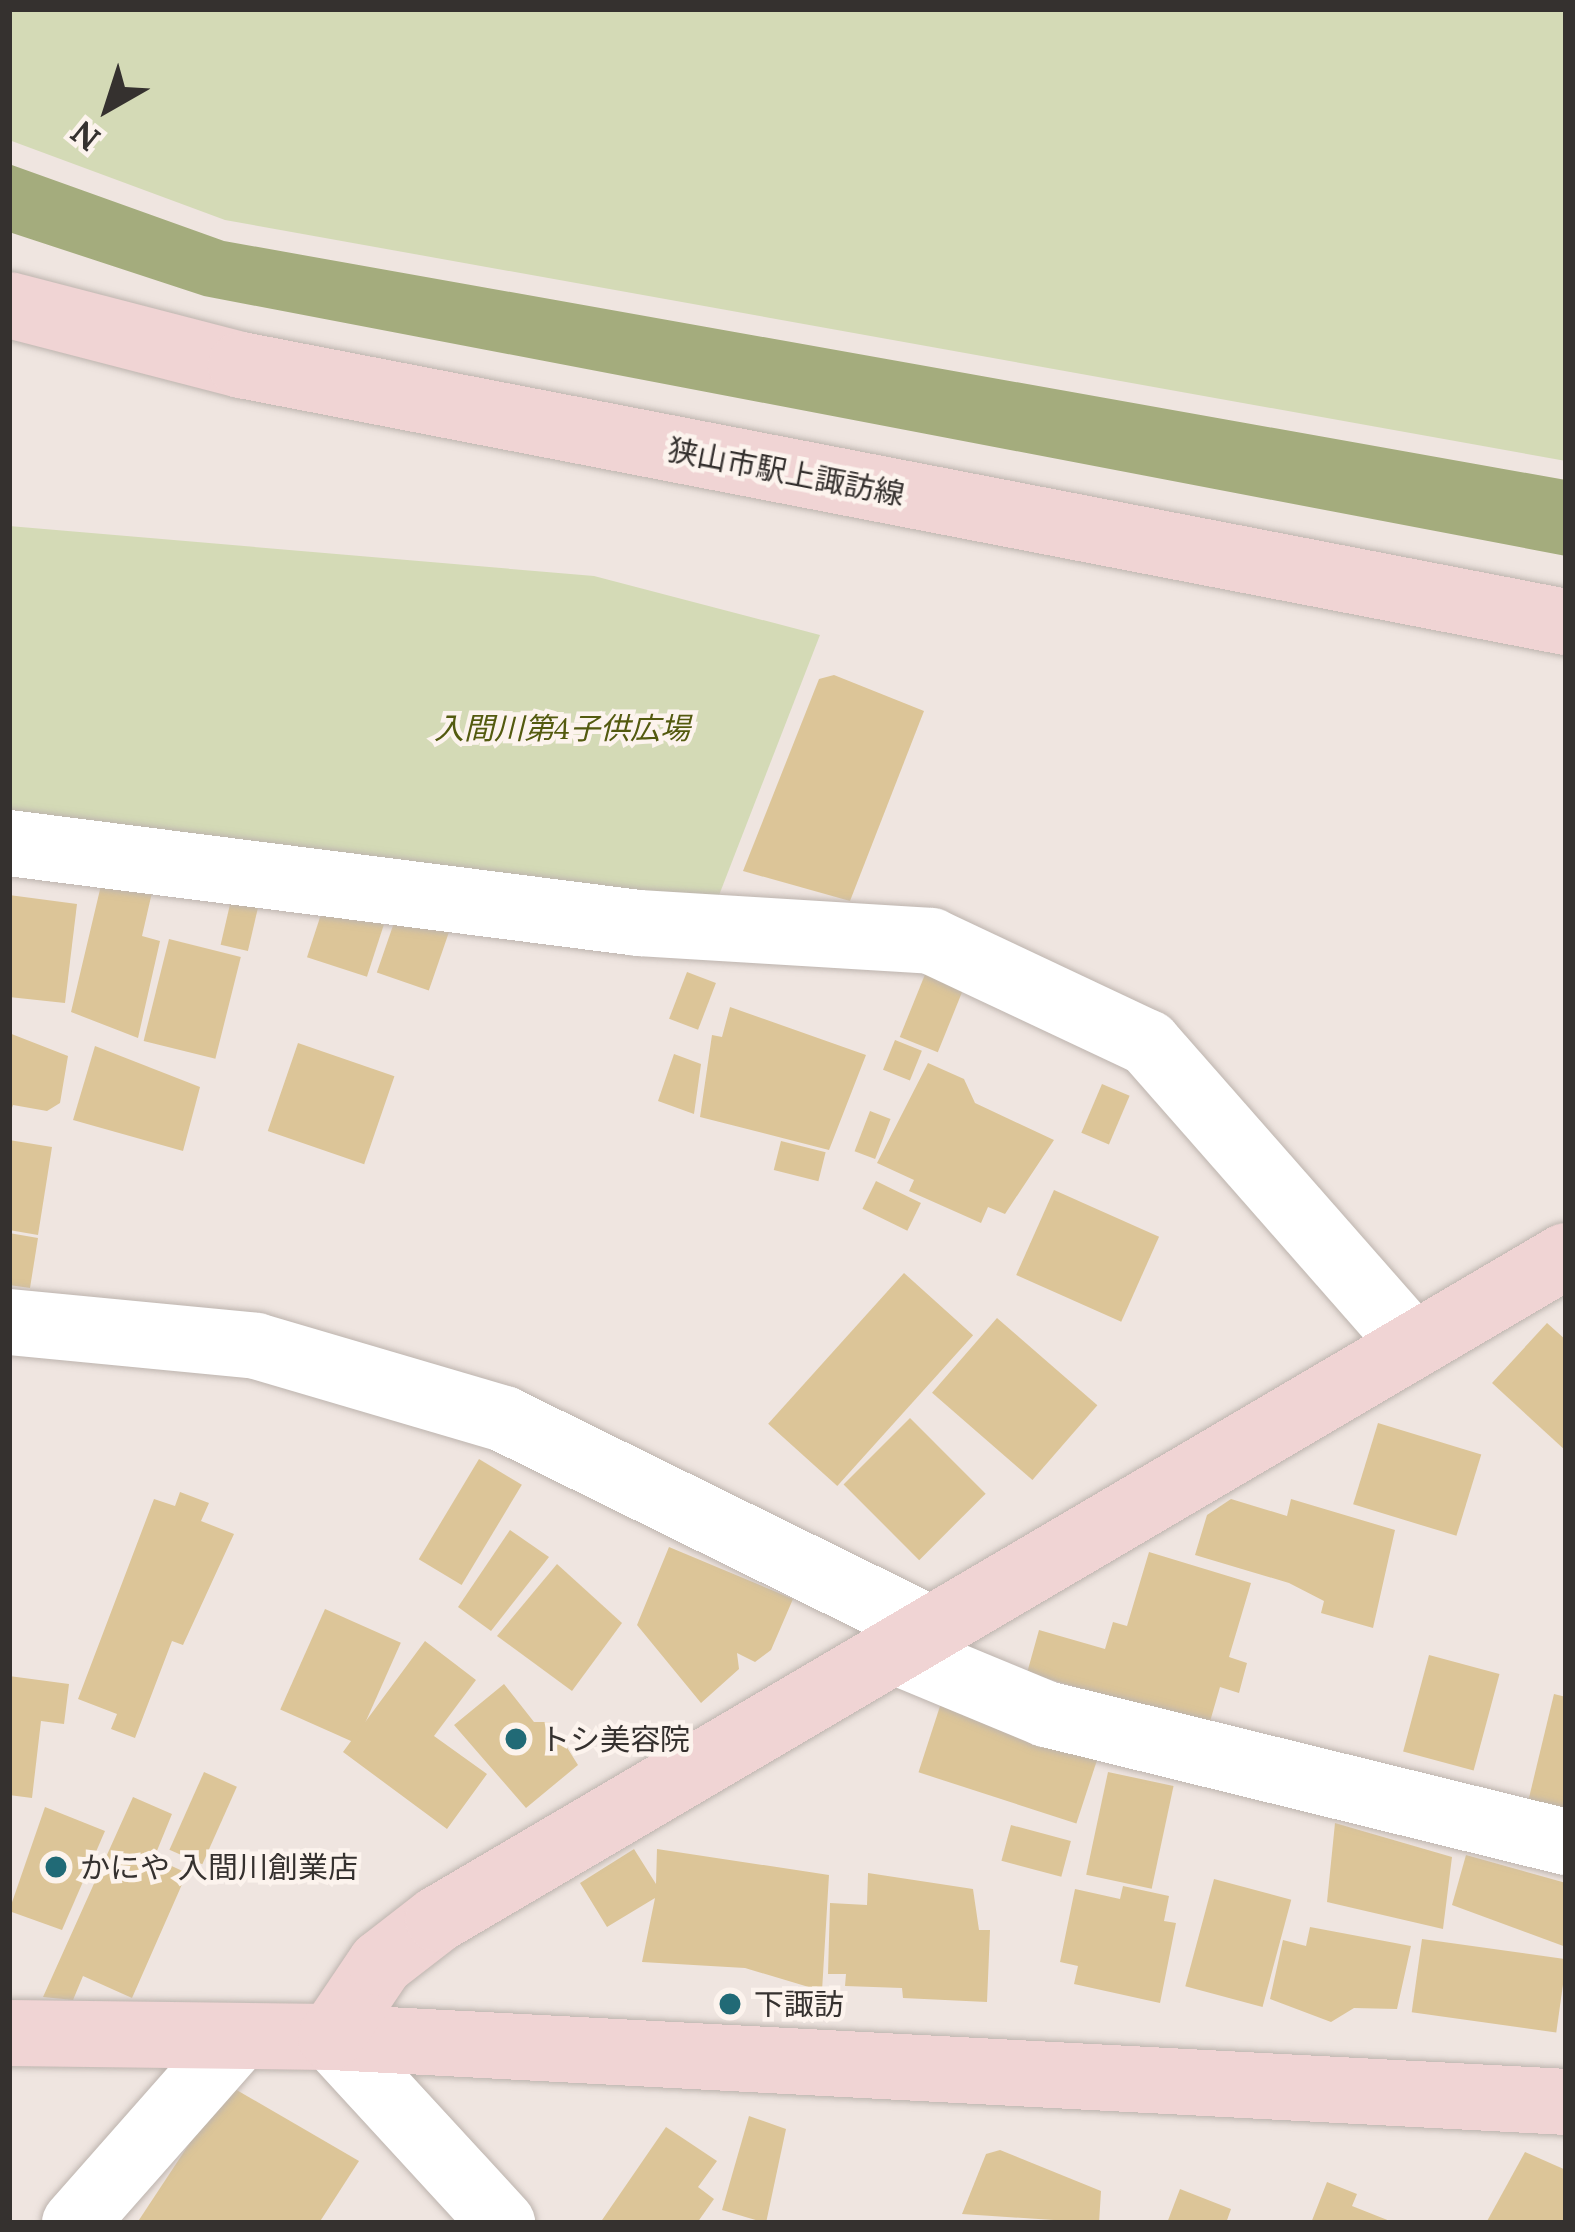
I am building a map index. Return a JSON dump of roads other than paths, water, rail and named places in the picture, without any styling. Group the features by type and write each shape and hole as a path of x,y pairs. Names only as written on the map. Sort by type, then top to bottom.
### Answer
{"street":[{"name":"狭山市駅上諏訪線","path":"9,305 241,365 1566,622"},
{"path":"9,843 639,922 931,941 1148,1043 1412,1344"},
{"path":"331,2036 381,1963 437,1918 1566,1256"},
{"path":"9,1322 256,1346 504,1419 1046,1714 1566,1842"},
{"path":"9,2033 331,2036 1566,2102"},
{"path":"75,2223 240,2036"},
{"path":"331,2036 502,2223"}],"place":[{"name":"トシ美容院","path":"516,1739"},
{"name":"かにや 入間川創業店","path":"56,1867"},
{"name":"下諏訪","path":"730,2004"}],"park label":[{"name":"入間川第4子供広場","path":"562,728"}]}
